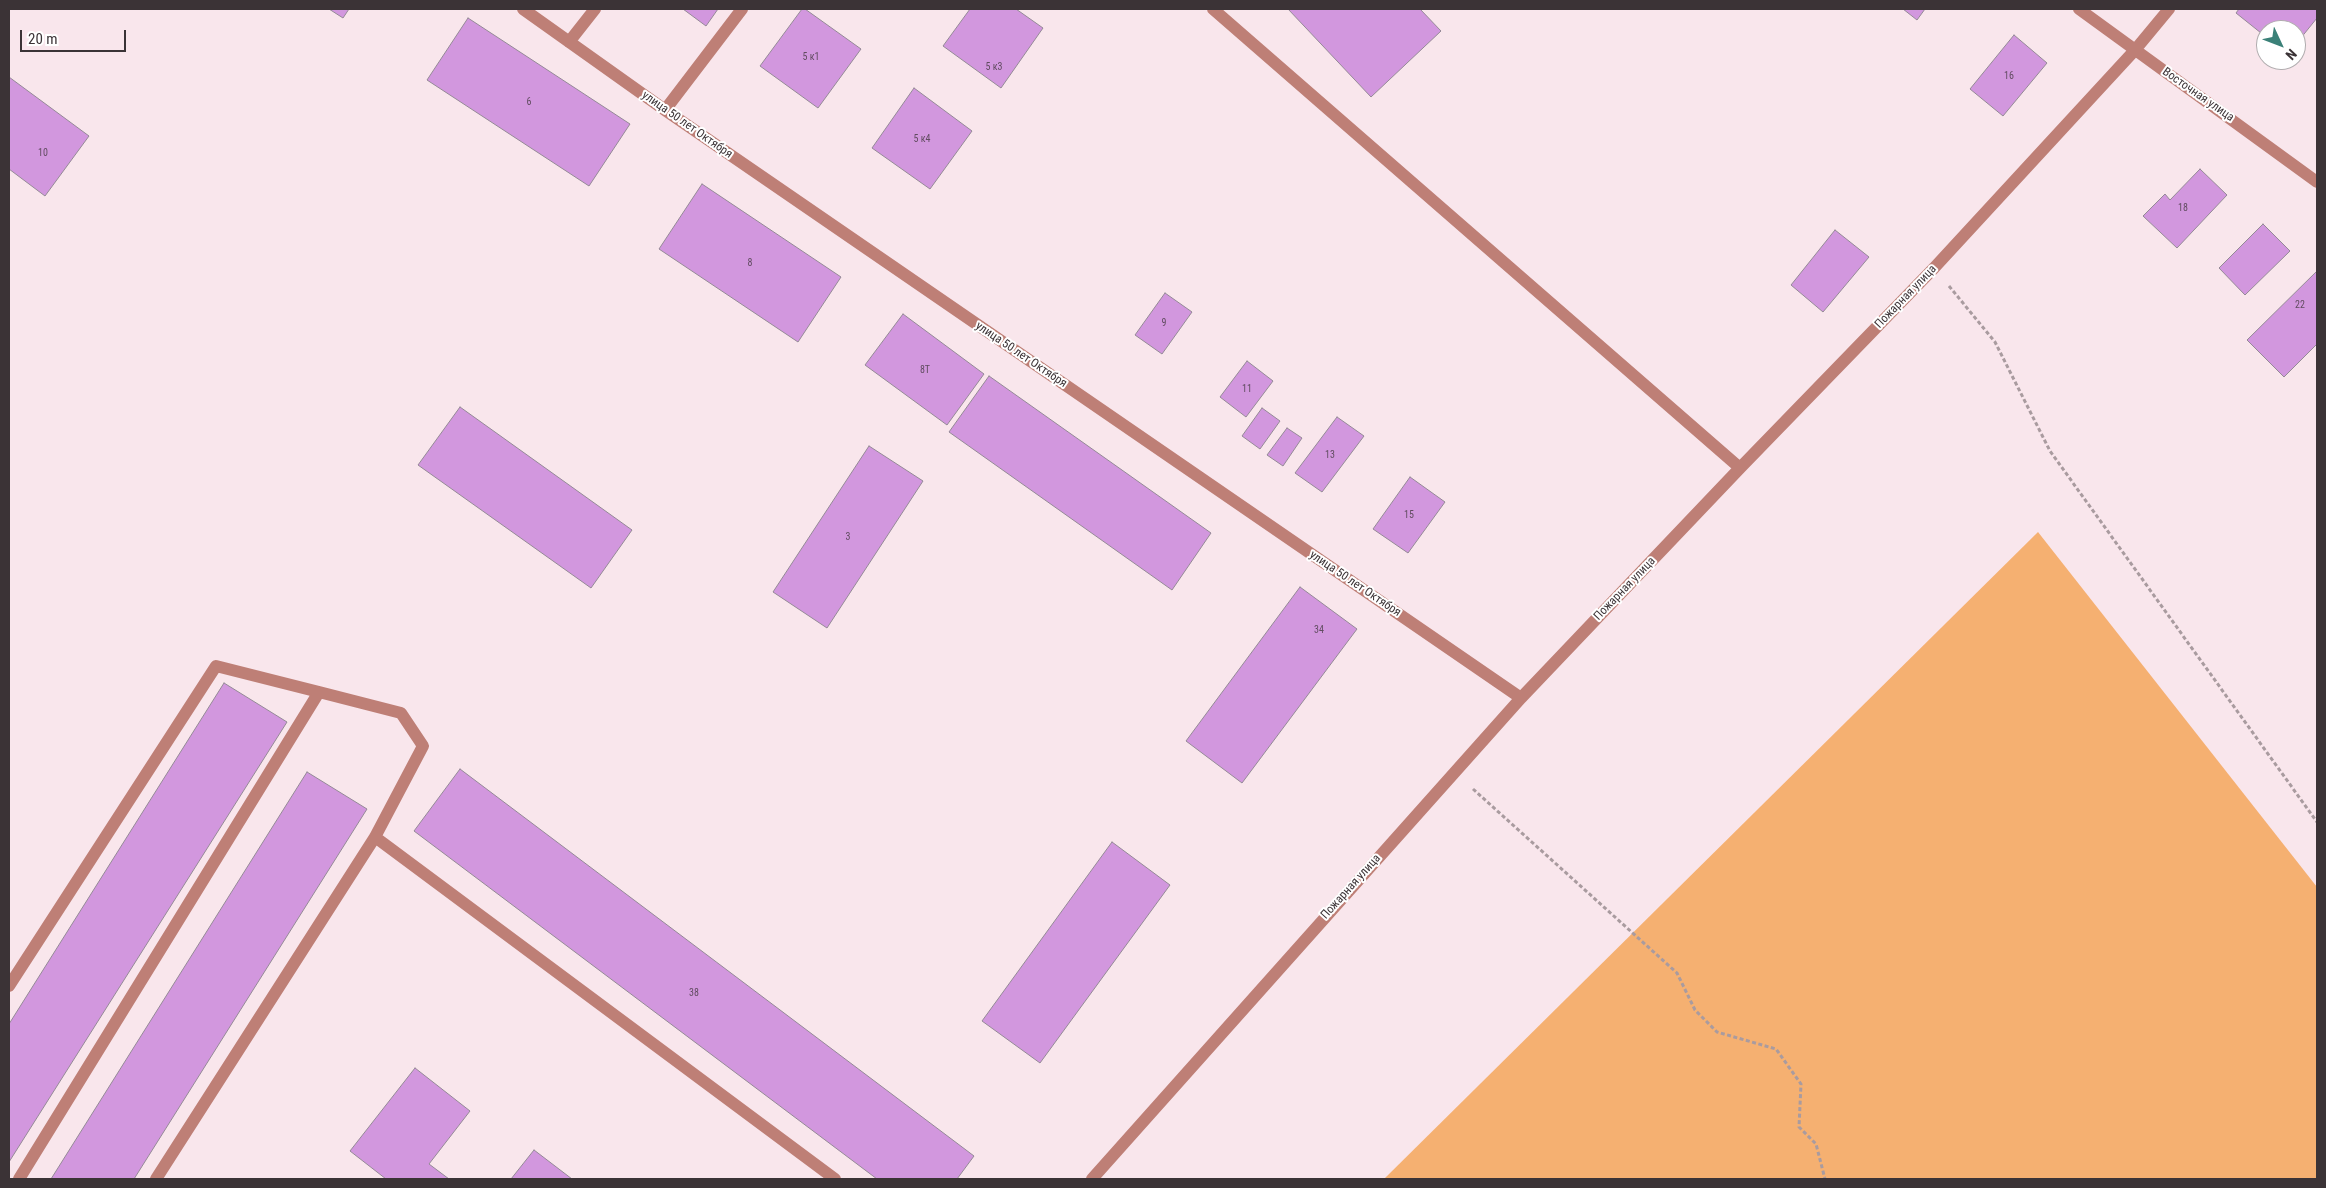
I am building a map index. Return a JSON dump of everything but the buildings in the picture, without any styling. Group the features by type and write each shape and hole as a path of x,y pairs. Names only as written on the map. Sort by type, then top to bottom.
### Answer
{"street":[{"name":"улица 50 лет Октября","path":"523,9 665,110 1521,698"},
{"path":"569,42 596,9"},
{"path":"665,110 742,9"},
{"path":"1213,9 1740,468"},
{"name":"Восточная улица","path":"2079,9 2317,182"},
{"name":"Пожарная улица","path":"1092,1179 1521,698 1934,268 2135,50 2169,9"},
{"path":"9,986 216,666 401,713 423,746 375,837 156,1179"},
{"path":"19,1179 319,692"},
{"path":"375,837 835,1179"}],"path":[{"path":"1934,268 1995,342 2050,450 2317,822"},
{"path":"1454,772 1677,973 1695,1010 1717,1032 1776,1049 1801,1084 1799,1127 1816,1144 1825,1179"}],"shaded area":[{"path":"2038,532 2317,887 2317,1179 1384,1179"}]}
